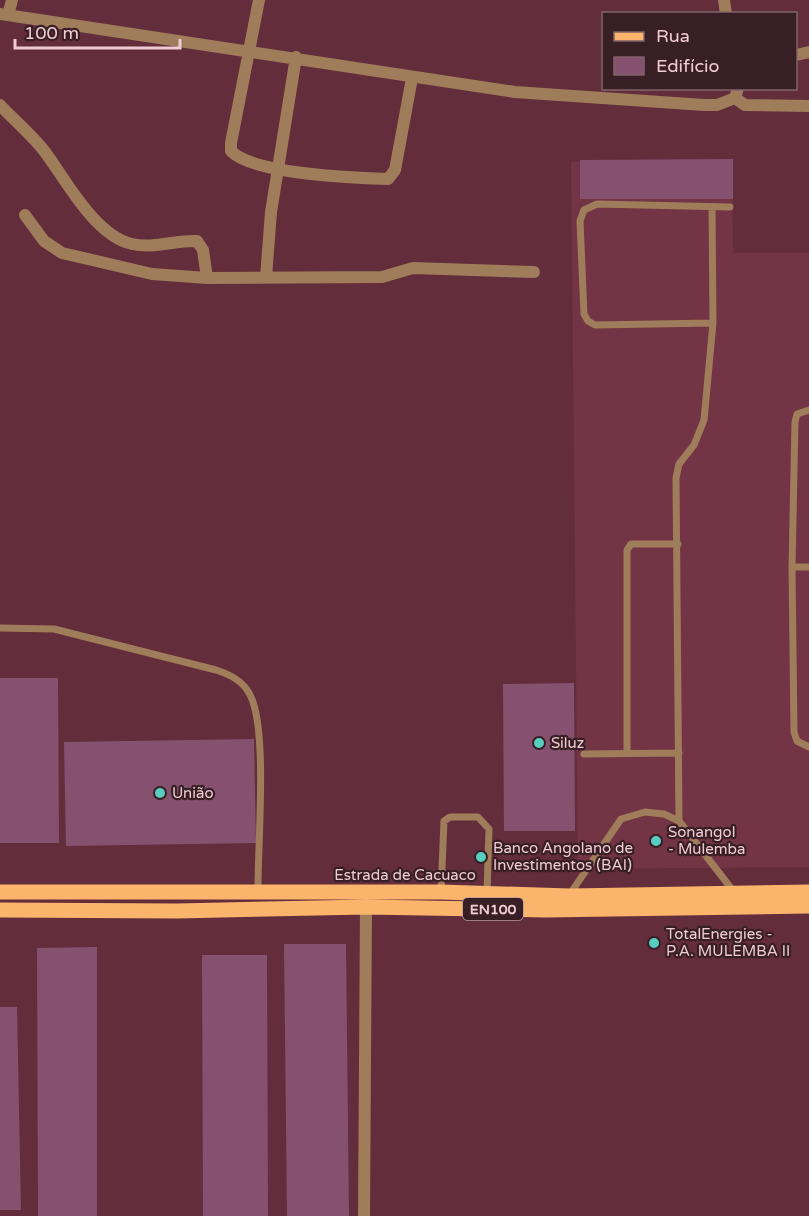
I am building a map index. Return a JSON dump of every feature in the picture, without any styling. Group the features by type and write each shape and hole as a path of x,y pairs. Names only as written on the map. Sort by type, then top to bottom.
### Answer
{"main road":[{"name":"Estrada de Cacuaco","path":"0,892 258,894 441,892 568,896 809,892"},
{"name":"EN100","path":"0,910 177,911 366,907 546,910 809,906"}],"street":[{"path":"12,0 4,14 515,92 684,106 717,105 737,93 745,105 809,106"},
{"path":"259,0 231,152 244,161 277,169 388,179 395,170 412,78"},
{"path":"266,277 277,169 296,57"},
{"path":"0,105 44,151 70,189 111,234 126,242 141,246 197,241 203,249 207,278"},
{"path":"25,215 44,241 72,257 137,272 207,278 382,277 420,268 534,272"},
{"path":"364,1216 366,907"}],"lane":[{"path":"713,323 595,325 588,321 584,314 580,221 584,210 597,204 730,207"},
{"path":"679,822 676,478 679,464 694,445 704,420 713,323 712,207"},
{"path":"809,410 797,414 795,422 792,567 794,732 797,741 809,747"},
{"path":"627,752 627,550 631,544 678,544"},
{"path":"792,567 809,567"},
{"path":"0,628 54,629 216,670 228,674 244,686 250,694 260,726 258,894"},
{"path":"584,753 680,753"},
{"path":"568,896 621,819 645,812 664,814 679,822 735,893"},
{"path":"441,892 444,821 450,817 478,817 489,829 487,893"}],"shaded area":[{"path":"732,161 733,253 809,253 809,867 578,869 571,162"}],"building":[{"path":"733,159 733,199 580,199 580,160"},
{"path":"0,678 58,678 59,843 0,843"},
{"name":"Siluz","path":"574,683 575,831 504,831 503,684"},
{"name":"União","path":"254,739 256,843 66,846 64,742"},
{"path":"284,944 346,944 349,1216 287,1216"},
{"path":"97,947 97,1216 38,1216 37,948"},
{"path":"202,955 267,955 268,1216 203,1216"},
{"path":"0,1007 17,1007 21,1210 0,1210"}],"place":[{"name":"Siluz","path":"539,743"},
{"name":"União","path":"160,793"},
{"name":"Sonangol - Mulemba","path":"656,841"},
{"name":"Banco Angolano de Investimentos (BAI)","path":"481,857"},
{"name":"TotalEnergies - P.A. MULEMBA II","path":"654,943"}]}
